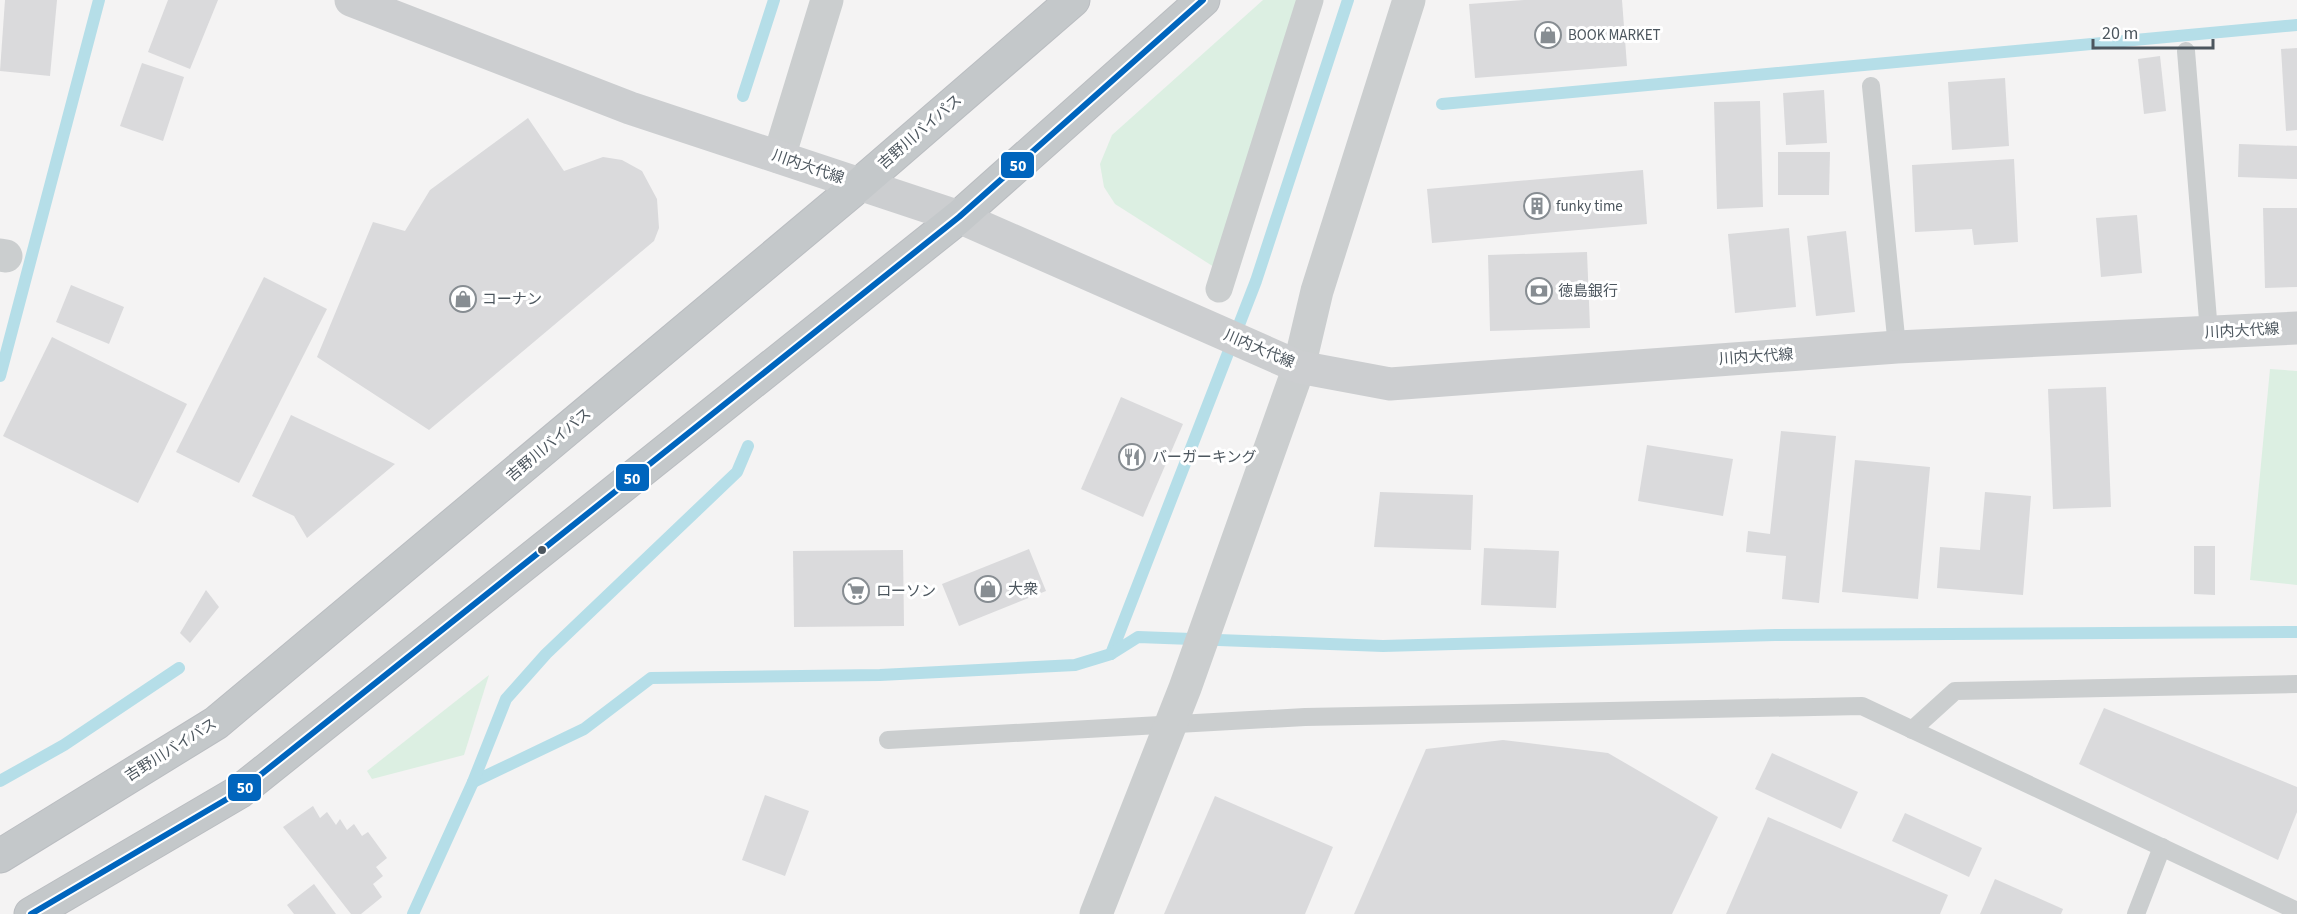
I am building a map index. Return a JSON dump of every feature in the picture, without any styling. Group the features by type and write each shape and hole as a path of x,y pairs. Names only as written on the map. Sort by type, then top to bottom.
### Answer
{"highway":[{"name":"吉野川バイパス","path":"0,856 216,723 859,185 1073,0"},
{"path":"31,914 239,792 959,217 1203,0"}],"main road":[{"name":"川内大代線","path":"351,0 630,108 959,217 1299,367 1390,384 1897,347 2297,328"}],"street":[{"path":"779,157 827,0"},
{"path":"1220,289 1310,0"},
{"path":"1096,914 1215,608 1299,367 1317,291 1409,0"}],"lane":[{"path":"2186,51 2209,332"},
{"path":"1871,86 1897,347"},
{"path":"1912,730 1954,691 2297,684"},
{"path":"888,740 1305,717 1862,706 2297,911"},
{"path":"2136,914 2162,847"}],"green space":[{"path":"1263,0 1297,0 1214,267 1115,204 1104,187 1100,164 1112,135"},
{"path":"2270,369 2297,371 2297,585 2250,580"},
{"path":"489,675 464,755 372,779 367,771"}],"building":[{"path":"5,0 57,0 50,76 0,71"},
{"path":"168,0 218,0 190,69 148,52"},
{"name":"BOOK MARKET","path":"1524,0 1622,0 1627,66 1475,78 1469,4"},
{"path":"2297,48 2297,130 2286,131 2281,49"},
{"path":"2160,56 2166,111 2144,114 2138,59"},
{"path":"142,63 184,77 163,141 120,126"},
{"path":"2005,78 2009,146 1952,150 1948,82"},
{"path":"1824,90 1827,143 1786,145 1783,93"},
{"path":"1760,101 1763,207 1717,209 1714,102"},
{"name":"コーナン","path":"528,118 564,171 603,157 622,160 642,171 657,199 659,228 654,241 429,430 317,357 373,222 405,231 430,190"},
{"path":"2239,144 2297,146 2297,179 2238,177"},
{"path":"1778,152 1830,152 1829,195 1778,195"},
{"path":"2014,159 2018,242 1974,245 1972,229 1915,232 1912,165"},
{"name":"funky time","path":"1643,170 1647,224 1432,243 1427,189"},
{"path":"2263,208 2297,208 2297,287 2265,288"},
{"path":"2137,215 2142,273 2101,277 2096,218"},
{"path":"1789,228 1796,307 1735,313 1728,234"},
{"path":"1846,231 1855,312 1816,316 1807,236"},
{"name":"徳島銀行","path":"1587,252 1590,328 1490,331 1488,255"},
{"path":"264,277 327,309 239,483 176,452"},
{"path":"71,285 124,307 109,344 56,322"},
{"path":"52,337 187,404 138,503 3,436"},
{"path":"2106,387 2111,507 2053,509 2048,389"},
{"name":"バーガーキング","path":"1121,397 1183,424 1143,517 1081,489"},
{"path":"291,415 395,464 307,538 294,516 252,496"},
{"path":"1781,431 1836,436 1819,603 1782,599 1786,556 1746,552 1748,531 1770,534"},
{"path":"1647,445 1733,459 1723,516 1638,501"},
{"path":"1855,460 1930,467 1918,599 1842,592"},
{"path":"1380,492 1473,495 1471,550 1374,547"},
{"path":"1985,492 2031,496 2023,595 1937,588 1940,547 1980,550"},
{"path":"2194,546 2215,546 2215,595 2194,594"},
{"path":"1484,548 1559,551 1556,608 1481,605"},
{"path":"1029,549 1046,591 959,626 942,584"},
{"path":"903,550 904,626 794,627 793,551"},
{"path":"206,590 219,607 190,643 180,633"},
{"path":"2104,708 2297,787 2297,812 2278,860 2079,764"},
{"path":"1503,740 1608,753 1718,817 1672,914 1354,914 1426,749"},
{"path":"1772,753 1858,792 1841,829 1755,789"},
{"path":"765,795 809,811 785,876 742,860"},
{"path":"1215,796 1333,847 1305,914 1164,914"},
{"path":"313,806 320,818 327,812 336,825 340,819 347,830 354,824 362,836 368,832 387,858 376,867 383,876 373,884 382,897 361,914 351,914 283,827"},
{"path":"1905,813 1982,848 1969,877 1892,841"},
{"path":"1768,817 1948,895 1940,914 1726,914"},
{"path":"1995,879 2063,909 2061,914 1980,914"},
{"path":"314,884 336,914 294,914 287,905"}],"waterway":[{"path":"0,376 99,0"},
{"path":"743,96 774,0"},
{"path":"1111,654 1256,281 1348,0"},
{"path":"1442,104 2297,25"},
{"path":"413,914 473,782 506,699 546,654 737,472 748,446"},
{"path":"473,782 584,729 651,678 880,675 1075,665 1111,654 1138,637 1383,646 1775,635 2297,632"},
{"path":"0,781 64,745 179,668"}],"transit line":[{"name":"50","path":"31,914 239,792 959,217 1203,0"}],"place":[{"name":"BOOK MARKET","path":"1548,35"},
{"name":"funky time","path":"1537,206"},
{"name":"徳島銀行","path":"1539,291"},
{"name":"コーナン","path":"463,299"},
{"name":"バーガーキング","path":"1132,457"},
{"name":"大衆","path":"988,589"},
{"name":"ローソン","path":"856,591"}]}
